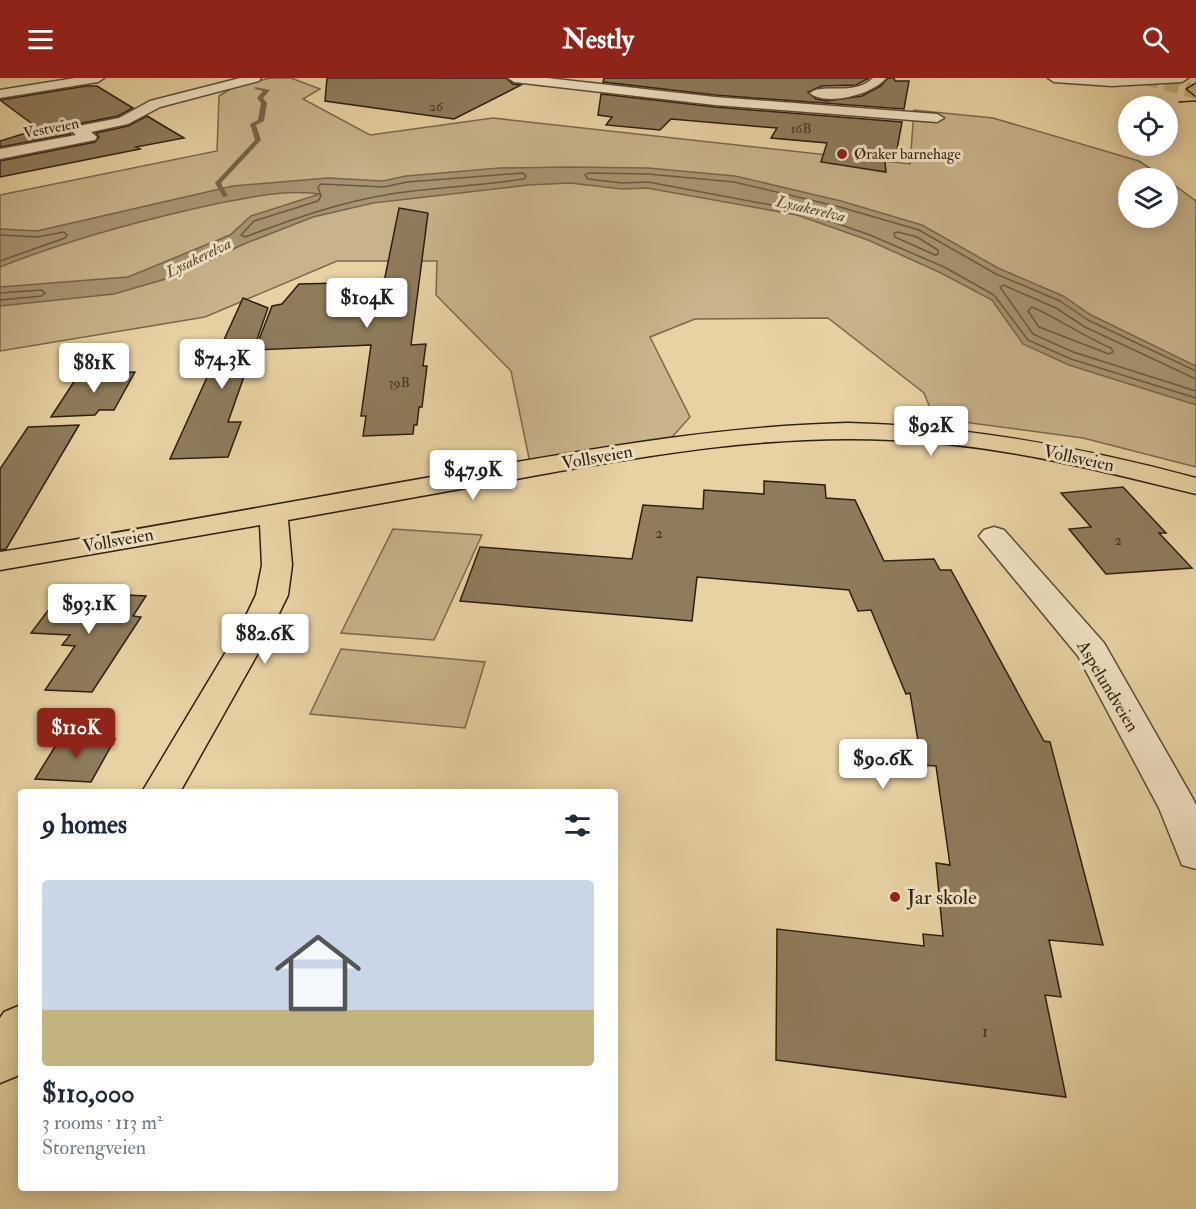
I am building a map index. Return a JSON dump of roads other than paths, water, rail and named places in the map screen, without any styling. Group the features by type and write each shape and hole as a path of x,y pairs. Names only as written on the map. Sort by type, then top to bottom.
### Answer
{"main road":[{"name":"Vollsveien","path":"0,561 665,445 791,432 903,432 990,441 1090,459 1196,486"},
{"path":"163,789 255,630 272,595 277,566 273,513"},
{"path":"0,1060 18,1032"}],"street":[{"path":"16,78 30,89"},
{"path":"0,94 98,78"},
{"name":"Vestveien","path":"0,154 90,137 78,130 123,122 155,104 255,78"},
{"path":"514,78 652,95 937,118"},
{"path":"630,78 680,83"},
{"path":"801,93 837,93 860,90 874,85 880,78"},
{"path":"1054,78 1112,82 1182,78"},
{"path":"759,105 772,91"},
{"name":"Aspelundveien","path":"993,536 1092,651 1178,808 1196,853"}],"water":[{"name":"Lysakerelva","path":"500,168 648,168 735,176 841,201 922,225 998,268 1063,296 1091,315 1196,366 1196,405 1069,365 1023,344 992,300 941,273 868,240 797,215 647,188 622,189 570,183 529,185 373,203 313,217 244,244 176,276 114,294 0,306 0,287 128,277 230,235 251,216 320,194 295,192 270,194 192,209 81,239 0,267 0,229 37,231 233,186 328,178 383,181 406,176"}],"waterway":[{"path":"225,196 218,183 258,140 253,124 261,121 264,103 260,98 267,90 257,88"}],"tunnel":[{"path":"1145,78 1196,92"}],"tram line":[{"path":"1196,83 1186,89 1196,97"},
{"path":"1179,102 1196,101"}],"place":[{"name":"Øraker barnehage","path":"842,154"},
{"name":"Jar skole","path":"895,897"}]}
